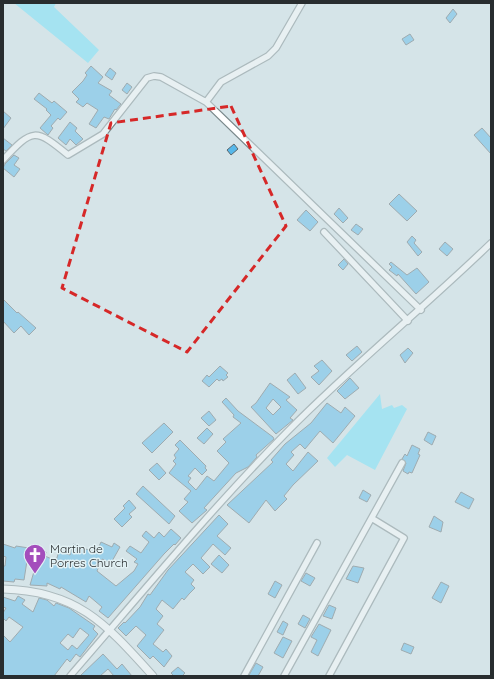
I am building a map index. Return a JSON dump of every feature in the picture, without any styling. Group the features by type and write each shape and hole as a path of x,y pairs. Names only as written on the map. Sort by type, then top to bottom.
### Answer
{"street":[{"path":"206,102 215,88 229,76 261,61 276,48 302,3"},
{"path":"3,160 26,138 38,135 47,138 68,155 103,134 150,76 166,80 206,102 421,310"},
{"path":"324,232 408,321"},
{"path":"70,676 178,549 241,479 345,376 421,310 491,243"},
{"path":"284,676 402,463"},
{"path":"329,676 404,538 372,519"},
{"path":"244,676 318,543"},
{"path":"3,589 26,590 67,601 89,614 110,630 153,676"}],"highlighted area":[{"path":"231,106 286,226 187,352 62,288 111,123"}],"shaded area":[{"path":"14,3 56,3 54,7 99,50 88,63"},
{"path":"380,394 382,409 392,405 394,408 402,405 407,409 375,470 347,455 335,467 327,458"}],"building":[{"path":"453,9 457,14 450,23 446,18"},
{"path":"410,34 414,40 406,45 402,39"},
{"path":"91,66 103,77 98,83 112,91 109,95 121,104 116,110 115,109 109,119 104,117 96,128 89,124 98,110 87,103 83,107 76,102 79,99 72,92 83,81 87,75 85,73"},
{"path":"110,68 116,73 112,80 105,75"},
{"path":"127,83 132,87 127,94 122,90"},
{"path":"39,93 52,103 54,101 67,112 60,120 58,118 51,126 53,128 48,135 40,128 51,115 46,110 47,109 34,99"},
{"path":"3,111 11,118 3,129"},
{"path":"70,122 77,128 75,131 83,139 76,145 70,139 66,145 58,138"},
{"path":"482,128 491,138 491,154 474,135"},
{"path":"3,138 12,145 6,151 3,149"},
{"path":"234,144 238,149 231,155 227,150"},
{"path":"14,155 19,158 14,165 20,169 14,177 3,168"},
{"path":"399,194 417,211 407,221 389,204"},
{"path":"339,208 348,218 343,223 334,214"},
{"path":"306,210 318,222 310,231 297,220"},
{"path":"356,224 363,229 358,235 351,230"},
{"path":"412,236 416,240 414,243 422,252 418,256 407,242"},
{"path":"445,242 453,249 447,256 439,249"},
{"path":"344,259 348,264 343,270 338,265"},
{"path":"391,262 407,275 417,268 429,282 416,294 398,274 397,276 389,270 392,267 389,264"},
{"path":"3,299 17,313 18,312 36,328 29,335 21,326 14,333 3,321"},
{"path":"357,346 362,352 352,361 346,355"},
{"path":"408,348 413,353 405,363 400,355"},
{"path":"322,360 332,371 319,385 311,377 319,371 314,366"},
{"path":"220,366 228,373 226,375 228,377 223,381 222,379 219,381 217,379 209,387 202,381 207,375 209,377"},
{"path":"295,373 306,388 298,394 287,380"},
{"path":"350,378 359,388 345,399 337,391"},
{"path":"270,383 290,397 286,400 297,410 290,418 293,420 276,434 251,407 256,403","holes":["273,399 281,407 273,415 266,408"]},
{"path":"226,398 238,411 274,439 256,455 257,457 248,467 236,473 204,508 207,510 192,523 179,511 188,502 184,499 191,491 169,473 176,464 173,461 176,458 174,455 179,449 175,445 180,440 206,466 205,468 207,470 202,475 195,468 188,476 191,478 188,482 196,490 207,476 214,481 229,463 217,451 226,442 223,439 241,423 233,417 234,415 222,402"},
{"path":"327,403 341,413 345,407 355,416 333,443 320,431 305,449 300,444 291,452 294,455 286,464 293,471 308,452 318,461 293,485 284,496 287,499 275,511 266,500 249,523 227,505 273,462 271,460 285,444 311,423"},
{"path":"209,411 216,420 209,426 201,418"},
{"path":"164,423 173,432 152,453 142,443"},
{"path":"207,428 213,434 204,444 197,438"},
{"path":"428,432 436,436 432,445 424,440"},
{"path":"412,445 420,449 418,454 420,455 412,473 409,472 408,474 403,471 406,463 402,459 405,454 407,456"},
{"path":"157,463 166,473 159,480 149,470"},
{"path":"143,486 175,516 169,524 136,494"},
{"path":"363,490 371,495 367,502 359,498"},
{"path":"461,492 474,499 469,509 455,502"},
{"path":"129,500 136,508 129,514 132,517 122,527 114,519 125,508 123,506"},
{"path":"219,515 228,524 217,536 231,548 225,555 213,544 201,558 210,567 203,574 193,564 185,572 194,580 191,584 195,588 184,600 182,598 173,609 162,600 156,609 163,616 157,624 164,630 153,644 163,652 166,649 172,656 164,667 153,656 150,659 137,646 146,635 136,626 126,636 118,628 124,622 125,623 140,607 148,594 150,595 168,570"},
{"path":"434,516 443,522 441,532 429,527"},
{"path":"171,529 181,538 164,554 108,618 99,611 102,607 89,596 86,602 61,587 60,589 47,583 47,586 30,585 40,551 46,552 45,556 56,561 59,551 70,555 73,544 96,553 101,542 112,547 114,543 120,547 111,563 102,559 97,571 116,586 134,571 138,564 134,562 137,559 126,551 130,546 141,553 149,542 142,536 146,531 154,538 159,532 164,537"},
{"path":"3,544 15,548 16,546 29,548 24,580 15,579 14,582 3,581 3,566 5,566 6,557 3,556"},
{"path":"219,555 229,565 222,573 211,564"},
{"path":"353,566 364,568 358,583 346,579"},
{"path":"306,573 315,578 310,586 301,581"},
{"path":"275,581 282,585 275,598 268,594"},
{"path":"441,582 449,586 441,603 432,598"},
{"path":"18,596 25,600 22,604 33,612 39,598 47,600 54,606 56,603 69,608 95,626 93,629 98,634 80,657 76,654 70,662 67,659 54,676 3,676 3,635 10,642 23,627 9,617 6,621 3,618 3,613 6,608 3,607 3,597 15,601","holes":["80,628 89,635 77,649 72,645 68,650 60,643 68,634 73,638"]},
{"path":"329,605 336,608 332,619 323,616"},
{"path":"303,615 310,619 305,628 298,624"},
{"path":"283,621 288,624 283,635 277,632"},
{"path":"319,624 331,630 318,656 311,652 317,640 311,637"},
{"path":"283,637 292,641 283,658 274,653"},
{"path":"404,643 414,647 411,654 401,650"},
{"path":"103,654 117,669 122,664 132,676 114,676 108,669 100,676 80,676"},
{"path":"256,663 263,667 258,676 251,676 249,675"},
{"path":"178,667 185,673 182,676 174,676 171,673"}],"place":[{"name":"Martin de Porres Church","path":"35,574"}]}
